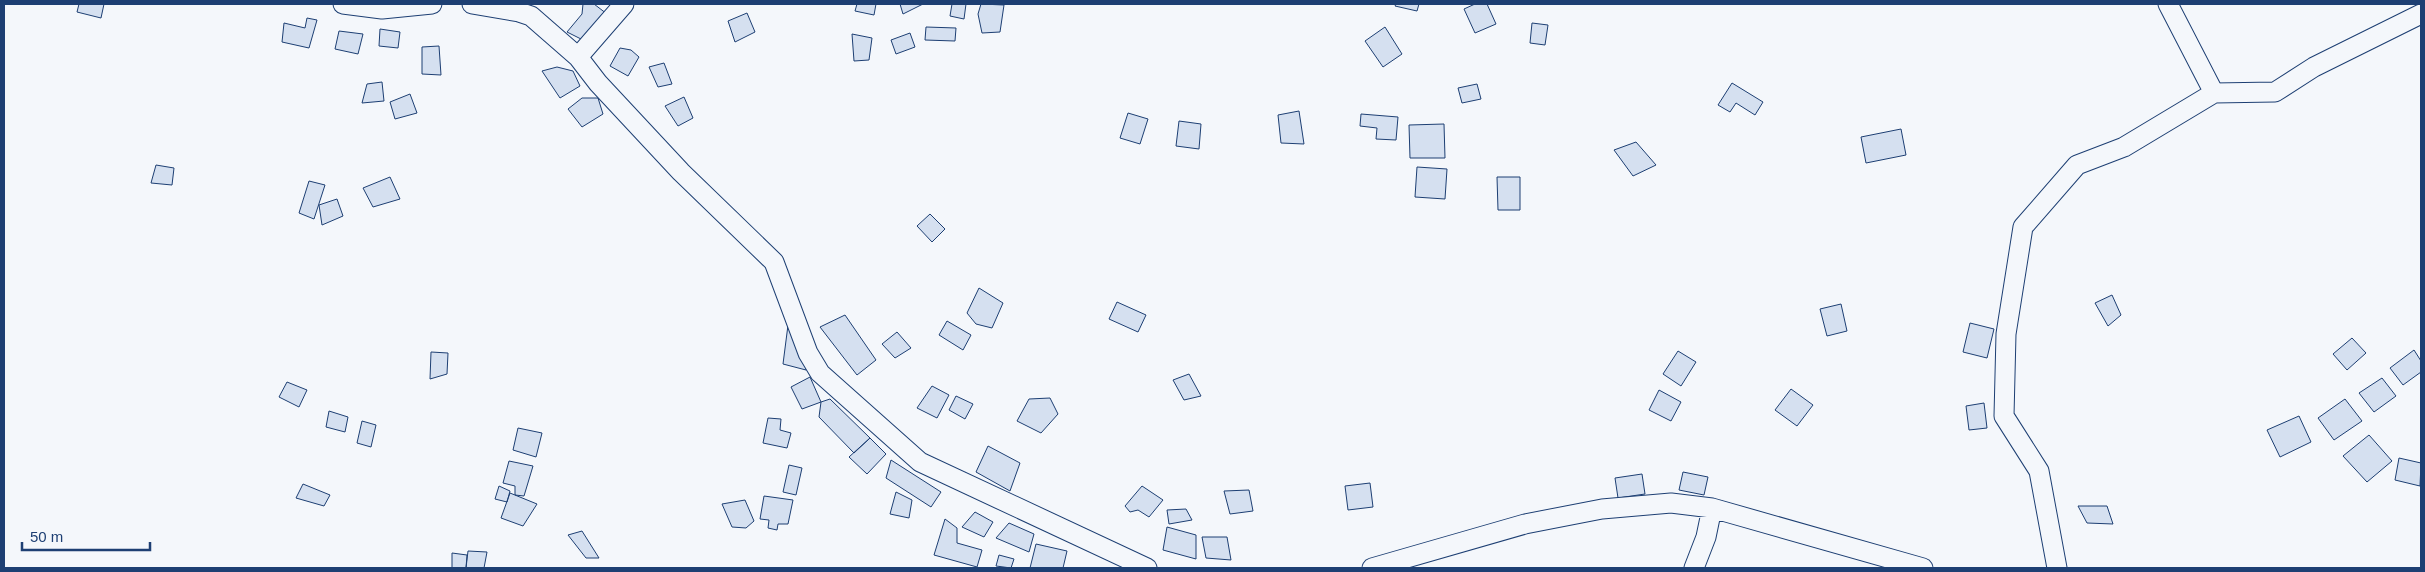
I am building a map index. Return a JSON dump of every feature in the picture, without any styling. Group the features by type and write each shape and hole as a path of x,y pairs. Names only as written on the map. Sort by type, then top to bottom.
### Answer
{"street":[{"path":"343,4 382,8 432,4"},
{"path":"472,4 519,12 531,16 578,57 598,83 681,172 774,262 808,354 820,372 920,462 1148,568"},
{"path":"578,57 624,4"},
{"path":"2168,4 2214,93"},
{"path":"2057,568 2040,471 2004,416 2006,334 2023,227 2077,165 2124,147 2214,93 2275,92 2314,67 2421,14"},
{"path":"1372,568 1525,524 1602,509 1671,503 1712,508 1923,568"},
{"path":"1694,568 1706,537 1712,508"}],"building":[{"path":"79,4 104,4 101,18 77,12"},
{"path":"583,4 594,4 607,14 581,39 567,32 582,14"},
{"path":"857,4 876,4 874,15 855,11"},
{"path":"900,4 923,4 903,14"},
{"path":"952,4 966,4 964,19 950,16"},
{"path":"981,4 1004,5 1000,32 982,33 978,14"},
{"path":"1396,4 1419,4 1417,11 1395,6"},
{"path":"1475,4 1487,4 1496,24 1475,33 1464,9"},
{"path":"747,13 755,32 735,42 728,21"},
{"path":"307,18 317,20 309,48 282,42 284,23 305,28"},
{"path":"1532,23 1548,25 1545,45 1530,43"},
{"path":"926,27 956,28 955,41 925,40"},
{"path":"1385,27 1402,54 1383,67 1365,41"},
{"path":"380,29 400,32 398,48 379,46"},
{"path":"339,31 363,34 358,54 335,49"},
{"path":"910,33 915,47 896,54 891,40"},
{"path":"852,34 872,38 869,60 854,61"},
{"path":"439,46 441,75 422,74 422,47"},
{"path":"620,48 631,50 639,57 628,76 610,66"},
{"path":"664,63 672,84 658,87 649,67"},
{"path":"557,67 573,71 580,86 560,98 542,71"},
{"path":"382,82 384,101 362,103 367,84"},
{"path":"1732,83 1763,102 1755,115 1736,103 1730,112 1718,105"},
{"path":"1477,84 1481,99 1462,103 1458,88"},
{"path":"410,94 417,113 395,119 390,102"},
{"path":"684,97 693,118 678,126 665,106"},
{"path":"582,98 598,98 603,114 582,127 568,109"},
{"path":"1299,111 1304,144 1281,143 1278,115"},
{"path":"1128,113 1148,119 1140,144 1120,138"},
{"path":"1361,114 1398,117 1396,140 1376,139 1377,128 1360,126"},
{"path":"1179,121 1201,124 1199,149 1176,146"},
{"path":"1444,124 1445,158 1410,158 1409,125"},
{"path":"1901,129 1906,155 1866,163 1861,137"},
{"path":"1636,142 1656,165 1633,176 1614,150"},
{"path":"156,165 174,168 172,185 151,183"},
{"path":"1417,167 1447,169 1445,199 1415,197"},
{"path":"390,177 400,199 373,207 363,188"},
{"path":"1497,177 1520,177 1520,210 1498,210"},
{"path":"309,181 325,185 314,219 299,213"},
{"path":"337,199 343,216 322,225 319,205"},
{"path":"930,214 945,229 932,242 917,226"},
{"path":"979,288 1003,303 992,328 976,324 967,313"},
{"path":"2112,295 2121,315 2108,326 2095,303"},
{"path":"1117,302 1146,315 1138,332 1109,319"},
{"path":"1841,304 1847,331 1827,336 1820,309"},
{"path":"845,315 876,360 857,375 820,327"},
{"path":"947,321 971,335 963,350 939,335"},
{"path":"1970,323 1994,329 1987,358 1963,352"},
{"path":"788,325 808,357 806,370 783,364"},
{"path":"897,332 911,348 895,358 882,344"},
{"path":"2352,338 2366,353 2347,370 2333,354"},
{"path":"2414,350 2421,361 2421,372 2403,385 2390,368"},
{"path":"1678,351 1696,362 1681,386 1663,374"},
{"path":"431,352 448,353 447,374 430,379"},
{"path":"1189,374 1201,396 1184,400 1173,380"},
{"path":"810,377 821,402 802,409 791,387"},
{"path":"2382,378 2396,396 2374,412 2359,393"},
{"path":"287,382 307,390 299,407 279,397"},
{"path":"932,386 949,395 937,418 917,408"},
{"path":"1791,389 1813,405 1797,426 1775,410"},
{"path":"1659,390 1681,402 1671,421 1649,410"},
{"path":"956,396 973,404 965,419 949,410"},
{"path":"1050,398 1058,414 1041,433 1017,421 1029,399"},
{"path":"830,399 870,438 854,453 819,417 821,402"},
{"path":"2345,399 2362,421 2334,440 2318,418"},
{"path":"1984,403 1987,428 1969,430 1966,406"},
{"path":"329,411 348,417 345,432 326,427"},
{"path":"2299,416 2311,442 2280,457 2267,430"},
{"path":"768,418 781,419 780,430 791,433 787,448 763,443"},
{"path":"362,421 376,425 371,447 357,443"},
{"path":"518,428 542,433 536,457 513,450"},
{"path":"2369,435 2392,461 2367,482 2343,456"},
{"path":"870,438 886,454 867,474 849,457"},
{"path":"988,446 1020,463 1010,491 976,472"},
{"path":"2399,458 2421,463 2420,486 2395,480"},
{"path":"891,460 941,492 931,507 886,478"},
{"path":"509,461 533,466 524,496 515,495 515,486 503,483"},
{"path":"789,465 802,468 796,495 783,492"},
{"path":"1683,472 1708,477 1704,495 1679,490"},
{"path":"1642,474 1645,494 1618,498 1615,478"},
{"path":"1370,483 1373,507 1348,510 1345,486"},
{"path":"303,484 330,495 324,506 296,498"},
{"path":"499,486 510,491 507,502 495,499"},
{"path":"1142,486 1163,500 1149,517 1138,510 1130,512 1125,506"},
{"path":"1249,490 1253,511 1230,514 1224,491"},
{"path":"896,492 912,500 909,518 890,514"},
{"path":"510,493 537,504 523,526 501,518"},
{"path":"764,496 793,500 788,524 778,524 777,530 768,528 769,520 760,519"},
{"path":"745,500 754,521 746,528 732,527 722,504"},
{"path":"2078,506 2107,506 2113,524 2087,523"},
{"path":"1186,509 1192,520 1169,524 1167,510"},
{"path":"975,512 993,522 984,537 962,527"},
{"path":"945,519 957,528 957,543 982,550 977,567 934,555"},
{"path":"1009,523 1034,534 1029,552 996,538"},
{"path":"1167,527 1196,535 1196,559 1163,550"},
{"path":"582,531 599,558 586,558 568,535"},
{"path":"1202,537 1227,537 1231,560 1206,558"},
{"path":"1036,544 1067,551 1063,568 1030,568"},
{"path":"468,551 487,552 484,568 466,568"},
{"path":"452,553 467,555 466,568 452,568"},
{"path":"999,555 1014,559 1011,568 996,566"}]}
